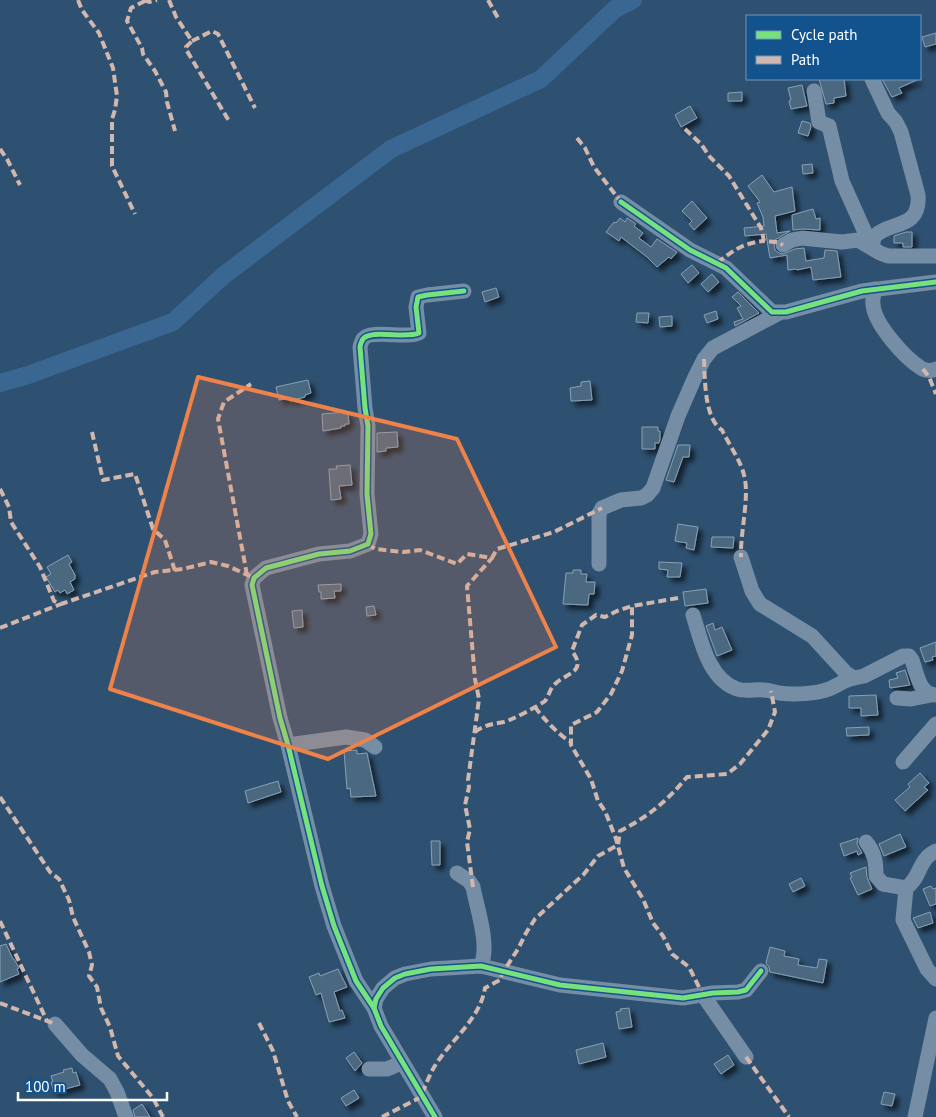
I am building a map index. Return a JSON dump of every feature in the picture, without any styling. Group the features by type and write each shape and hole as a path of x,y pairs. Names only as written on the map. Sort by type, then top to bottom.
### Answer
{"street":[{"path":"872,80 888,113 896,122 901,132 919,204 917,210 905,223 880,232 874,238 872,248"},
{"path":"814,91 819,122 829,126 842,181 872,248"},
{"path":"621,202 690,250 726,268 772,312 786,312 852,293 936,282"},
{"path":"783,246 792,240 802,238 842,242 858,240 888,256 936,256"},
{"path":"875,289 873,304 876,317 885,331 902,351 923,370 933,371 936,369"},
{"path":"435,1117 381,1026 374,1008 356,981 334,926 322,886 280,718 253,592 254,578 266,568 318,554 350,551 368,544 371,534 367,494 368,426 360,347 362,339 370,335 412,336 419,333 416,307 418,298 427,295 464,291"},
{"path":"600,564 599,514 602,508 621,500 641,498 647,495 653,488 678,416 704,359 713,348 778,313"},
{"path":"741,557 752,591 760,604 812,636 846,673 854,678"},
{"path":"694,615 711,664 723,680 738,689 781,693 829,689 843,681 864,676 902,656 909,656 923,690 933,695"},
{"path":"896,698 911,699 933,695"},
{"path":"903,762 936,724"},
{"path":"288,745 346,737 365,740 375,747"},
{"path":"866,842 873,851 876,861 876,876 883,884 906,888"},
{"path":"936,851 923,860 912,883 906,888 903,920 927,969 936,979"},
{"path":"457,873 473,887 484,940 485,954 481,966"},
{"path":"374,1008 376,999 383,988 395,978 431,969 481,966 560,985 688,998 713,993 746,990 761,971"},
{"path":"703,995 746,1057"},
{"path":"915,1117 936,1018"},
{"path":"55,1024 82,1055 110,1079 118,1092 126,1117"},
{"path":"369,1069 387,1069 402,1063"}],"highlighted area":[{"path":"198,377 457,439 556,647 328,759 110,689"}],"building":[{"path":"936,33 936,44 925,47 922,37"},
{"path":"819,80 844,80 846,96 834,98 834,103 826,104"},
{"path":"883,80 917,80 899,88 902,93 892,97"},
{"path":"802,85 807,106 791,109 788,88"},
{"path":"742,92 742,101 728,101 728,93"},
{"path":"690,106 697,118 681,127 675,115"},
{"path":"802,121 810,123 811,127 808,136 798,133"},
{"path":"812,164 813,173 803,174 802,165"},
{"path":"762,175 774,192 792,187 795,211 775,216 777,233 790,231 775,240 775,250 783,254 795,249 804,248 806,261 824,258 825,250 837,251 841,277 813,280 811,267 788,270 787,255 770,258 766,234 745,236 744,228 764,226 763,217 757,203 760,202 748,186"},
{"path":"692,201 707,218 694,230 689,224 692,221 682,211"},
{"path":"813,209 816,219 820,218 820,230 793,230 792,215"},
{"path":"620,218 625,222 627,218 636,224 634,226 643,233 639,238 651,247 657,239 677,252 671,259 669,257 657,267 621,237 619,241 606,232"},
{"path":"912,232 912,247 903,247 903,243 894,243 894,236"},
{"path":"692,265 699,273 688,283 681,274"},
{"path":"712,274 719,282 708,292 701,284"},
{"path":"496,288 499,297 485,302 482,292"},
{"path":"738,292 759,313 735,326 734,322 743,319 737,308 741,306 732,297"},
{"path":"716,311 718,319 707,323 704,315"},
{"path":"637,313 649,313 648,323 636,322"},
{"path":"672,316 672,326 660,327 659,317"},
{"path":"308,380 311,393 305,395 305,397 290,401 290,398 279,400 276,387"},
{"path":"590,381 592,400 571,401 570,388 581,386 581,382"},
{"path":"346,412 349,424 341,426 341,428 323,431 322,414"},
{"path":"642,427 658,427 660,439 659,443 655,443 655,449 642,449"},
{"path":"397,432 398,447 386,448 386,451 377,452 377,433"},
{"path":"678,445 690,445 689,457 683,457 674,482 666,480"},
{"path":"350,465 352,485 339,486 341,499 331,500 329,469 337,469 336,466"},
{"path":"678,524 698,527 694,550 686,548 687,543 675,541"},
{"path":"712,537 734,537 733,548 711,547"},
{"path":"68,555 72,562 69,564 75,575 75,579 70,582 74,590 67,594 65,590 60,593 58,590 55,592 46,577 51,574 47,567"},
{"path":"659,562 682,563 680,577 667,577 668,570 659,569"},
{"path":"573,570 581,570 581,574 587,574 586,582 595,582 594,594 589,594 588,605 563,604 566,573 573,573"},
{"path":"341,584 341,591 334,591 335,598 321,599 318,585"},
{"path":"706,589 708,603 685,606 683,592"},
{"path":"374,606 376,615 367,616 366,607"},
{"path":"302,610 303,627 294,628 292,611"},
{"path":"713,623 715,630 722,627 732,650 717,656 706,626"},
{"path":"936,642 936,656 932,657 933,660 925,662 920,648"},
{"path":"905,670 910,685 890,688 889,680 898,678 896,673"},
{"path":"876,695 878,715 861,716 861,708 849,708 849,696"},
{"path":"869,727 869,735 847,736 846,728"},
{"path":"357,750 357,754 367,753 376,796 351,797 350,788 347,789 344,751"},
{"path":"920,773 929,783 924,787 928,790 905,811 895,800 910,787 908,784"},
{"path":"278,781 281,792 248,803 245,791"},
{"path":"900,834 906,847 884,856 879,844"},
{"path":"858,838 857,844 862,853 858,855 857,851 844,856 840,844"},
{"path":"431,841 440,841 440,865 432,865"},
{"path":"866,867 867,877 872,889 858,895 850,878 852,877 850,873"},
{"path":"801,878 805,886 793,892 789,884"},
{"path":"931,886 933,889 936,888 936,904 930,906 923,889"},
{"path":"930,912 933,923 918,928 913,918"},
{"path":"6,944 19,968 17,969 19,974 0,982 0,946"},
{"path":"770,947 785,951 784,956 799,959 798,965 817,968 819,959 827,960 823,983 770,972 766,963"},
{"path":"338,969 347,987 334,992 340,1011 342,1010 345,1018 329,1022 321,993 316,995 309,977 319,973 320,976"},
{"path":"629,1008 632,1027 619,1029 616,1012 621,1011 620,1009"},
{"path":"603,1043 606,1057 579,1064 576,1050"},
{"path":"354,1052 362,1063 355,1071 346,1058"},
{"path":"728,1055 734,1065 721,1074 714,1064"},
{"path":"72,1068 73,1073 76,1072 80,1085 54,1092 51,1076"},
{"path":"354,1090 359,1098 346,1106 341,1098"},
{"path":"884,1092 895,1094 892,1106 881,1104"},
{"path":"142,1104 150,1117 135,1117 133,1110"}],"waterway":[{"path":"0,383 28,375 173,322 224,275 391,149 541,79 615,9 633,0"}],"marked path":[{"path":"78,0 82,10 99,33 113,68 117,96 112,119 112,166 135,214"},
{"path":"144,0 149,2 157,0"},
{"path":"169,0 176,17 192,41 186,47 187,51 229,121"},
{"path":"488,0 498,18"},
{"path":"145,1 131,8 127,21 142,48 143,54 166,92 175,131"},
{"path":"192,41 212,31 218,34 255,108"},
{"path":"685,129 729,176 761,228 764,241 777,242 783,245"},
{"path":"577,138 585,148 594,167 621,202"},
{"path":"0,149 20,185"},
{"path":"717,263 739,248 750,243 764,241"},
{"path":"704,359 705,387 712,417 716,425 722,430 737,458 746,484 741,557"},
{"path":"923,369 929,377 936,394"},
{"path":"247,575 218,419 224,402 251,384"},
{"path":"92,432 103,480 135,474 153,529 165,540 175,571"},
{"path":"0,489 9,507 11,522 40,567 54,601 61,604 155,572 183,569 211,562 228,566 254,578"},
{"path":"368,544 375,549 403,552 420,550 457,564 467,554 492,558 497,549 554,532 602,508"},
{"path":"473,887 467,842 470,829 465,805 469,787 468,780 479,699 475,679 467,586 492,558"},
{"path":"678,598 632,606 632,635 622,671 611,694 597,712 571,725 571,745 591,779 598,801 605,811 616,839 624,868 643,899 653,923 663,936 672,954 689,967 703,995"},
{"path":"0,628 61,604"},
{"path":"475,732 485,726 512,719 545,701 553,686 577,668 578,663 572,651 582,625 596,615 605,617 632,606"},
{"path":"422,1093 440,1059 471,1020 482,1000 485,988 500,980 535,919 584,874 598,856 618,845 620,831 656,808 687,777 727,774 740,764 768,730 775,712 771,691"},
{"path":"535,707 557,732 572,742"},
{"path":"0,797 50,872 59,879 89,952 92,965 89,976 97,987 101,1008 110,1027 118,1056 153,1098 163,1117"},
{"path":"0,921 47,1021"},
{"path":"0,1003 55,1024"},
{"path":"259,1023 273,1051 288,1101 297,1117"},
{"path":"746,1057 789,1117"},
{"path":"382,1117 423,1096"}],"cycle path":[{"path":"621,202 690,250 726,268 772,312 786,312 862,291 936,282"},
{"path":"435,1117 381,1026 374,1008 356,981 334,926 322,886 280,718 252,585 254,578 266,568 319,554 350,551 368,544 371,534 367,494 368,426 360,347 363,339 367,336 381,334 413,335 419,333 416,307 418,297 464,291"},
{"path":"374,1008 376,999 383,988 395,978 431,969 481,966 560,985 683,998 746,990 761,971"}]}
